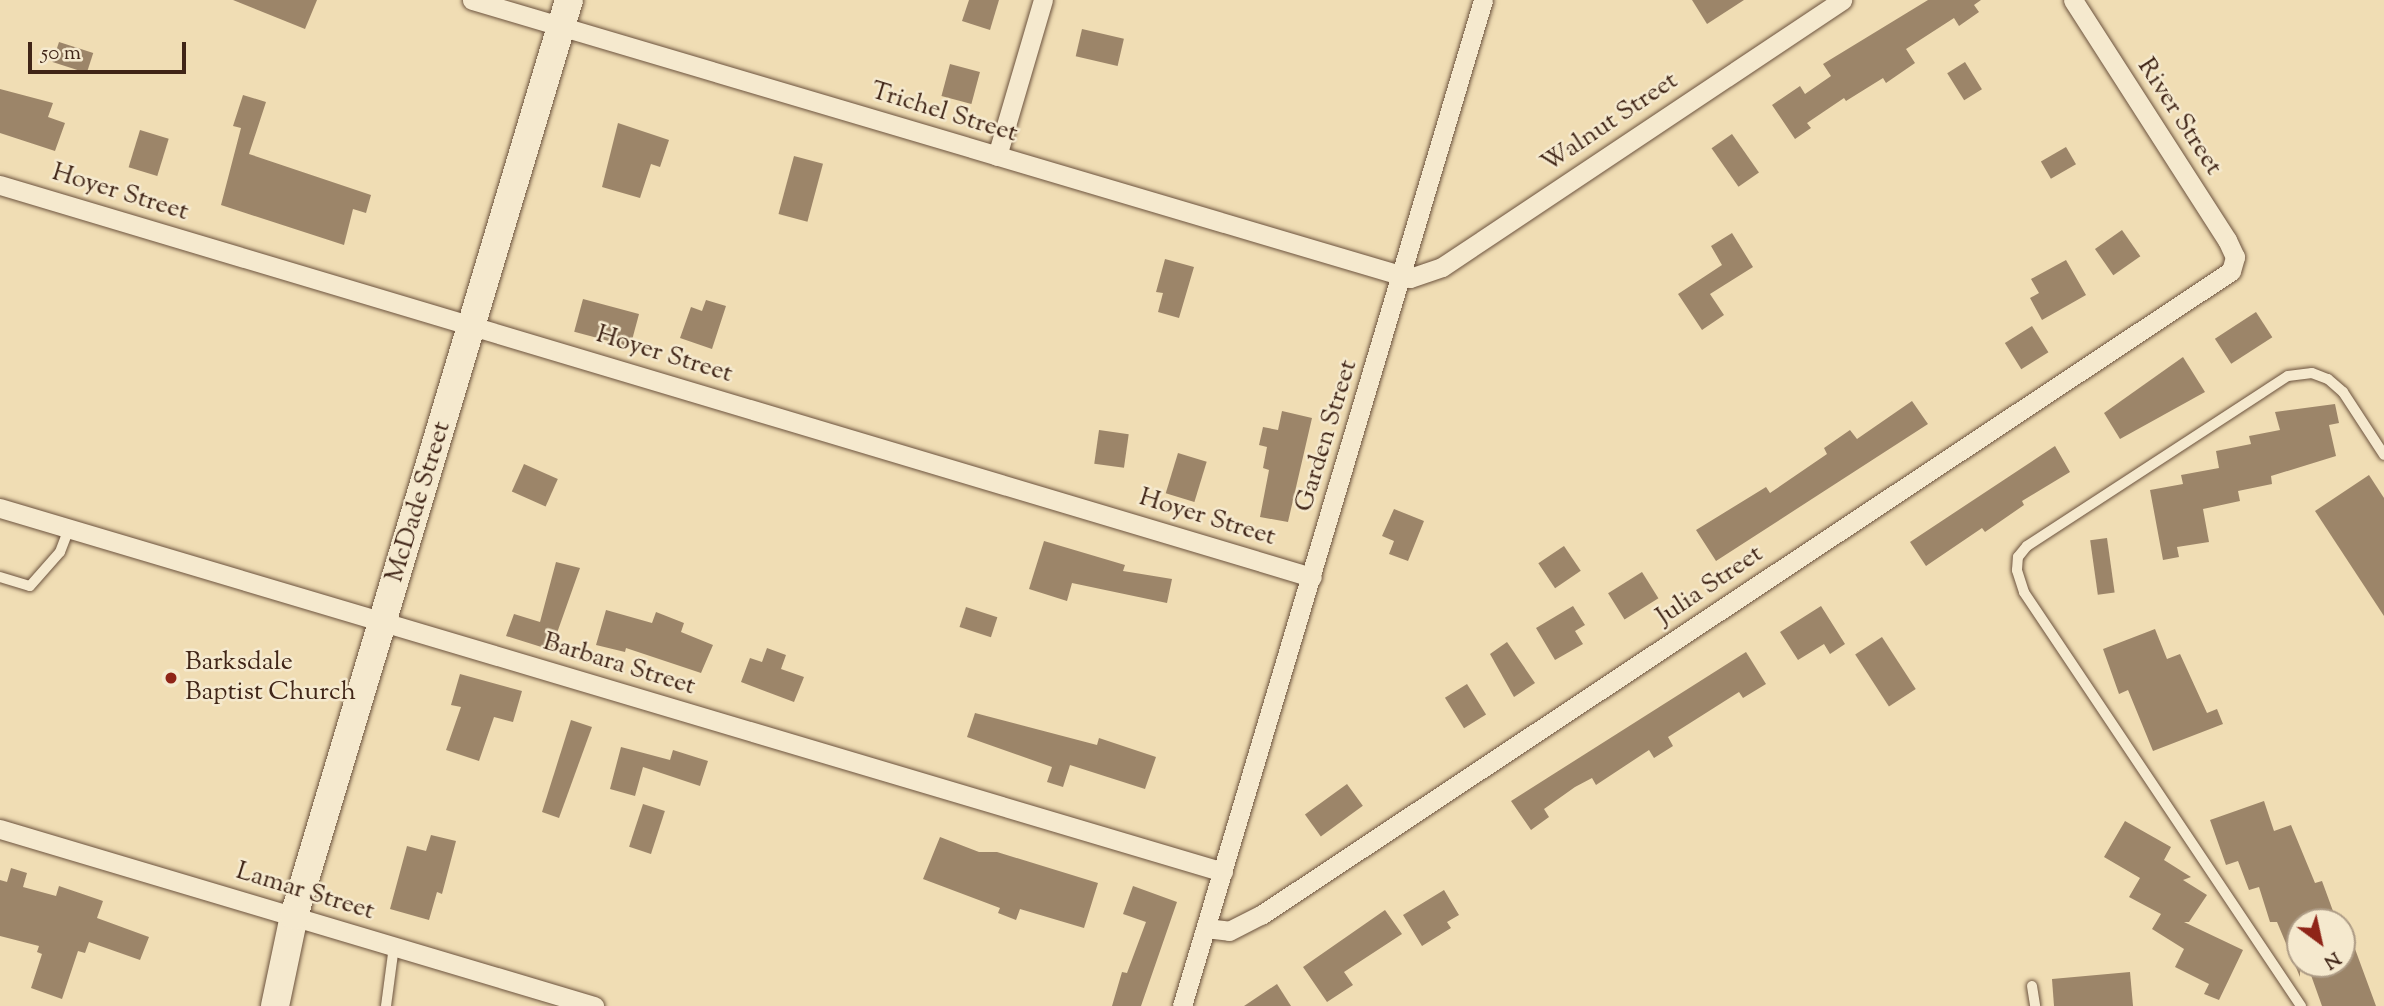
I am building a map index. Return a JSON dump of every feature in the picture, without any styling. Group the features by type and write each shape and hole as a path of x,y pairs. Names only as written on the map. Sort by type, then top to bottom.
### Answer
{"street":[{"name":"Trichel Street","path":"472,0 1401,276"},
{"name":"McDade Street","path":"275,1006 294,916 569,0"},
{"path":"997,156 1043,0"},
{"name":"Garden Street","path":"1182,1006 1483,0"},
{"name":"Walnut Street","path":"1401,276 1418,277 1442,267 1842,0"},
{"name":"River Street","path":"2073,0 2227,240 2234,265"},
{"name":"Hoyer Street","path":"0,184 1312,577"},
{"name":"Julia Street","path":"1206,928 1229,931 1261,915 2220,281 2234,265"},
{"name":"Barbara Street","path":"0,509 1223,872"},
{"name":"Lamar Street","path":"0,829 595,1006"}],"lane":[{"path":"2301,1006 2024,592 2017,570 2018,557 2027,545 2288,376 2312,373 2328,379 2343,392 2384,455"},
{"path":"0,577 30,586 60,552 69,529"},
{"path":"386,1006 394,946"},
{"path":"2032,986 2035,1006"}],"building":[{"path":"233,0 317,0 305,29"},
{"path":"969,0 999,0 990,30 962,21"},
{"path":"1692,0 1744,0 1707,24"},
{"path":"1928,0 1981,0 1974,5 1979,12 1959,26 1954,18 1906,49 1915,63 1886,83 1883,78 1846,101 1844,98 1807,123 1811,128 1795,139 1772,105 1800,86 1805,94 1831,76 1823,64"},
{"path":"1082,29 1124,39 1118,66 1076,56"},
{"path":"59,42 93,53 87,73 53,62"},
{"path":"1965,62 1982,89 1964,100 1947,73"},
{"path":"950,64 980,72 971,104 941,96"},
{"path":"0,89 53,103 48,117 65,123 55,151 0,133"},
{"path":"243,95 266,102 249,154 371,195 366,213 353,209 344,245 221,205 241,128 233,126"},
{"path":"618,123 669,140 660,167 651,164 640,198 602,187"},
{"path":"140,130 169,139 157,176 129,167"},
{"path":"1732,134 1759,173 1738,187 1712,148"},
{"path":"2066,147 2076,164 2051,179 2041,162"},
{"path":"794,156 823,164 807,222 778,214"},
{"path":"2122,230 2140,256 2113,275 2095,249"},
{"path":"1732,233 1753,267 1710,294 1724,315 1702,330 1678,294 1722,265 1711,246"},
{"path":"1165,259 1194,267 1179,318 1158,312 1163,293 1156,292"},
{"path":"2066,260 2086,295 2042,320 2030,298 2039,293 2031,279"},
{"path":"583,299 639,314 630,347 574,332"},
{"path":"706,300 726,306 712,349 680,338 691,307 702,311"},
{"path":"2256,312 2272,337 2231,364 2215,339"},
{"path":"2032,326 2048,352 2021,369 2005,343"},
{"path":"2183,357 2205,392 2120,439 2104,413"},
{"path":"1912,401 1928,424 1716,561 1696,530 1766,487 1770,493 1827,454 1824,448 1850,430 1857,439"},
{"path":"2335,404 2339,423 2329,425 2336,456 2271,476 2272,484 2238,491 2240,501 2203,509 2209,542 2177,547 2179,557 2163,560 2150,490 2183,484 2181,475 2219,468 2216,451 2251,444 2249,436 2280,430 2275,412"},
{"path":"1282,411 1312,418 1288,522 1260,517 1269,470 1263,468 1267,447 1259,445 1263,427 1278,430"},
{"path":"1099,430 1129,434 1124,468 1094,464"},
{"path":"2055,446 2070,472 2022,501 2024,505 1985,532 1982,528 1926,566 1910,542"},
{"path":"1178,453 1207,462 1194,502 1166,493"},
{"path":"524,464 558,479 546,506 512,491"},
{"path":"2369,475 2384,498 2384,616 2315,511"},
{"path":"1394,509 1424,521 1408,561 1389,554 1394,541 1382,536"},
{"path":"2107,538 2115,592 2098,595 2090,540"},
{"path":"1044,541 1125,565 1123,571 1172,579 1167,603 1072,583 1067,601 1029,589"},
{"path":"1564,546 1581,571 1555,588 1538,563"},
{"path":"556,562 580,568 551,650 506,636 514,614 540,622"},
{"path":"1642,572 1658,598 1625,619 1608,593"},
{"path":"1573,606 1585,625 1575,631 1583,644 1555,660 1536,628"},
{"path":"1821,606 1845,644 1830,654 1824,644 1798,660 1780,632"},
{"path":"966,607 997,617 991,637 960,627"},
{"path":"606,610 652,623 656,612 684,623 681,632 713,645 701,673 626,648 625,652 596,645"},
{"path":"2155,629 2167,659 2180,654 2207,713 2217,709 2223,724 2153,751 2128,690 2119,694 2103,649"},
{"path":"1882,637 1916,689 1889,706 1855,654"},
{"path":"1507,642 1535,683 1514,697 1490,654"},
{"path":"767,648 786,655 781,669 804,677 794,702 741,682 750,658 762,662"},
{"path":"1746,652 1766,684 1743,698 1739,692 1668,737 1673,746 1654,758 1649,750 1596,785 1592,778 1575,787 1544,809 1549,817 1531,830 1511,801"},
{"path":"460,674 522,691 513,722 494,717 479,761 446,750 461,707 451,705"},
{"path":"1467,684 1486,715 1464,728 1445,698"},
{"path":"975,713 1097,745 1099,738 1156,757 1145,789 1070,765 1063,787 1047,782 1052,767 967,737"},
{"path":"571,720 592,727 559,818 542,812"},
{"path":"621,747 670,760 673,750 708,761 700,786 643,767 635,796 610,789"},
{"path":"1347,784 1363,806 1321,836 1305,815"},
{"path":"2264,801 2274,831 2291,825 2315,883 2322,881 2332,908 2286,908 2286,944 2277,922 2270,922 2259,887 2249,890 2238,861 2226,865 2210,820"},
{"path":"643,804 665,811 651,854 629,847"},
{"path":"2125,821 2171,847 2164,860 2191,877 2183,880 2207,895 2189,922 2184,922 2243,950 2219,1000 2204,994 2209,984 2175,967 2184,949 2152,929 2161,914 2129,897 2140,878 2104,857"},
{"path":"431,835 456,841 442,894 437,892 429,920 390,909 407,846 426,851"},
{"path":"940,837 979,852 997,852 1098,883 1084,928 1020,909 1016,920 998,913 1000,908 923,879"},
{"path":"11,868 27,873 23,887 56,896 59,886 103,901 97,918 149,937 140,960 89,942 85,953 78,951 62,999 31,988 42,954 37,952 39,946 0,936 0,880 7,882"},
{"path":"1133,886 1177,902 1141,1006 1112,1006 1122,972 1127,973 1146,922 1123,914"},
{"path":"1444,890 1459,915 1447,922 1451,928 1422,946 1403,915"},
{"path":"1385,910 1402,934 1344,972 1353,985 1327,1002 1303,967"},
{"path":"2356,952 2376,1006 2322,1006 2312,978 2356,978"},
{"path":"2130,972 2133,1006 2054,1006 2052,979"},
{"path":"1277,984 1291,1006 1244,1006"}],"place":[{"name":"Barksdale Baptist Church","path":"171,678"}]}
